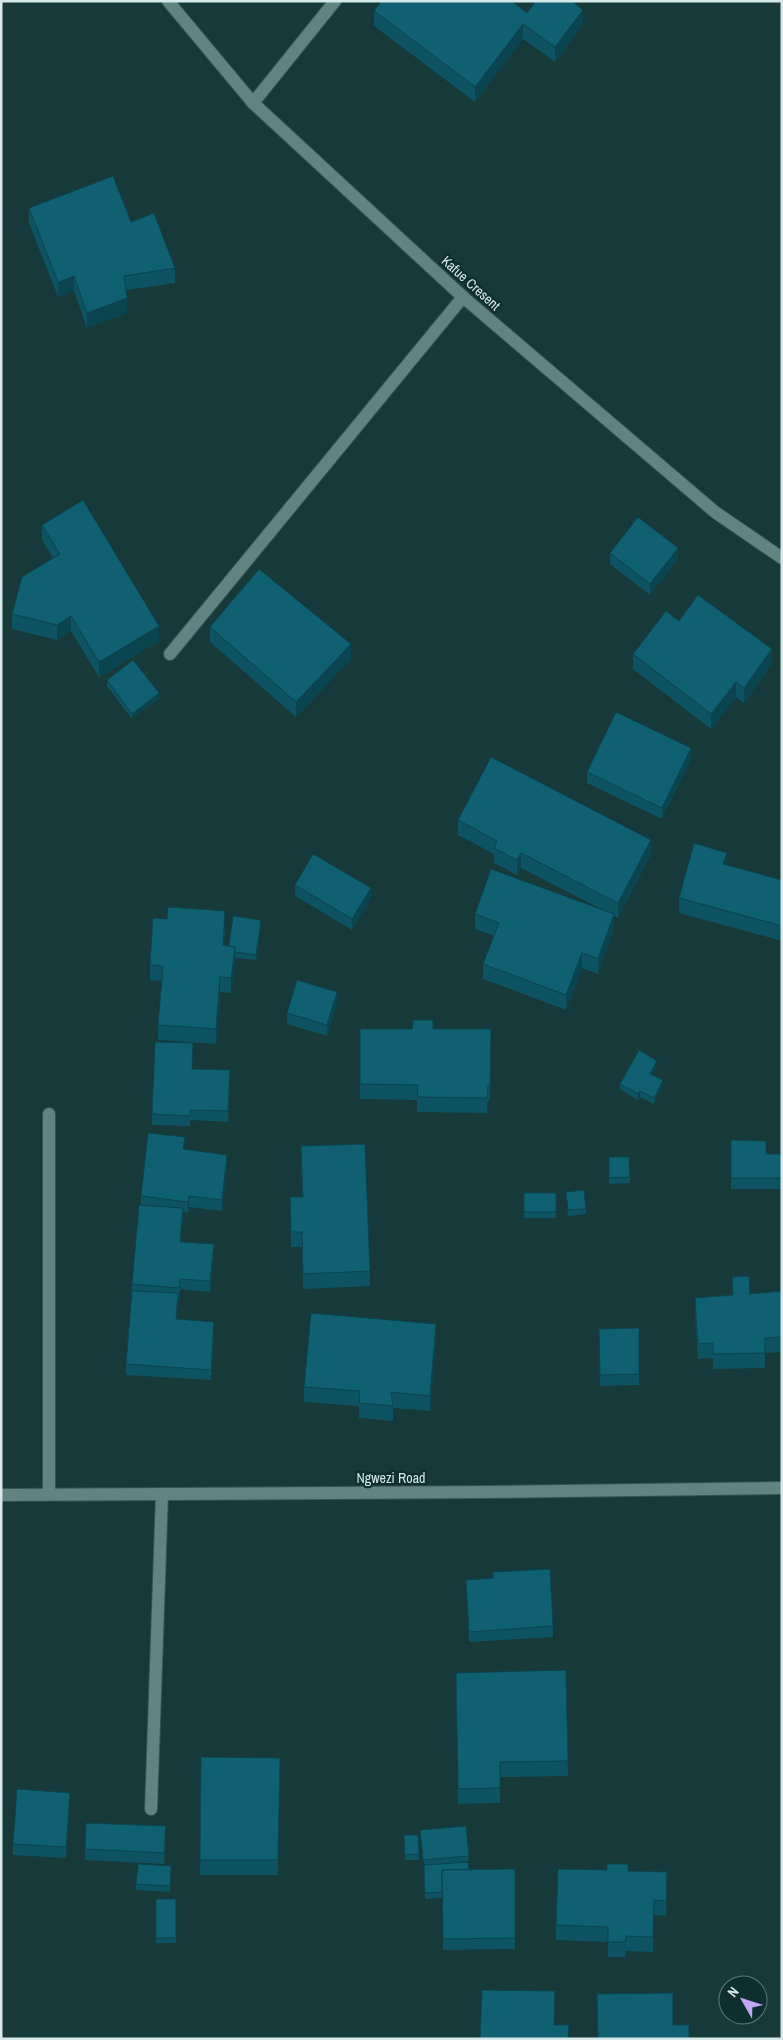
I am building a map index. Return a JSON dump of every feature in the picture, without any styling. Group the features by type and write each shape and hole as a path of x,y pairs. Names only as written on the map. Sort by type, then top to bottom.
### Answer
{"street":[{"name":"Kafue Cresent","path":"168,1 253,103 463,297 715,512 782,558"},
{"path":"253,103 335,1"},
{"path":"170,654 463,297"},
{"path":"49,1114 49,1494"},
{"name":"Ngwezi Road","path":"1,1494 486,1492 782,1488"},
{"path":"150,1809 162,1494"}],"building":[{"path":"381,1 512,1 527,13 536,1 572,1 583,10 555,47 523,24 475,87 374,11"},
{"path":"113,176 131,222 154,213 175,268 124,276 127,298 87,313 74,276 58,282 29,208"},
{"path":"83,500 159,626 99,662 71,616 57,625 12,614 22,577 60,554 42,525"},
{"path":"638,517 678,548 650,584 610,553"},
{"path":"259,569 351,644 296,702 210,627"},
{"path":"698,595 772,649 744,688 736,682 711,714 633,654 666,611 679,621"},
{"path":"133,660 159,693 132,714 107,680"},
{"path":"616,712 691,748 662,808 587,772"},
{"path":"491,757 651,840 618,903 521,853 517,860 494,848 497,841 458,820"},
{"path":"694,843 727,853 723,864 782,880 782,926 679,898"},
{"path":"313,854 371,888 352,919 295,885"},
{"path":"491,869 614,914 598,959 582,953 566,995 483,964 499,923 475,914"},
{"path":"168,907 225,911 223,945 235,947 231,978 220,977 216,1029 158,1025 163,966 150,965 153,918 167,919"},
{"path":"233,916 261,920 256,955 235,952 235,947 229,946"},
{"path":"297,980 337,992 327,1025 287,1013"},
{"path":"413,1020 433,1020 433,1029 491,1029 490,1085 488,1085 487,1098 417,1097 418,1085 360,1084 360,1029 412,1029"},
{"path":"155,1042 193,1043 192,1069 230,1070 228,1111 190,1110 190,1116 152,1114"},
{"path":"639,1050 657,1061 650,1074 663,1080 654,1098 640,1091 638,1094 620,1084"},
{"path":"148,1133 185,1137 183,1149 227,1155 222,1200 189,1196 188,1202 141,1196"},
{"path":"731,1140 766,1141 766,1154 782,1154 782,1178 731,1178"},
{"path":"365,1144 370,1271 303,1274 302,1232 291,1232 290,1197 303,1197 301,1146"},
{"path":"609,1157 629,1157 630,1177 609,1178"},
{"path":"584,1190 586,1209 568,1210 566,1192"},
{"path":"524,1193 556,1193 556,1212 524,1212"},
{"path":"139,1205 183,1208 180,1242 214,1244 210,1281 180,1279 179,1288 132,1284"},
{"path":"749,1276 750,1294 782,1291 782,1337 765,1338 765,1353 713,1354 713,1343 698,1344 695,1298 733,1295 732,1277"},
{"path":"132,1291 178,1293 176,1319 214,1322 211,1370 126,1364"},
{"path":"311,1313 436,1324 430,1396 391,1392 393,1406 359,1403 360,1391 304,1387"},
{"path":"639,1328 639,1374 600,1375 599,1329"},
{"path":"550,1569 553,1626 469,1632 466,1580 493,1578 493,1572"},
{"path":"566,1670 568,1761 500,1762 500,1788 458,1789 456,1673"},
{"path":"201,1757 280,1758 278,1860 200,1860"},
{"path":"17,1789 70,1793 66,1847 13,1844"},
{"path":"86,1823 166,1826 164,1853 85,1849"},
{"path":"466,1826 469,1856 423,1860 420,1830"},
{"path":"404,1835 418,1835 419,1854 405,1855"},
{"path":"468,1862 469,1869 442,1870 442,1892 425,1893 424,1865"},
{"path":"138,1864 171,1866 170,1886 136,1884"},
{"path":"607,1864 628,1864 628,1871 667,1872 666,1901 654,1900 653,1937 626,1936 625,1942 608,1942 608,1927 556,1925 558,1869 607,1870"},
{"path":"515,1869 515,1938 443,1939 442,1870"},
{"path":"156,1899 176,1899 176,1938 156,1938"},
{"path":"482,1990 555,1991 554,2025 569,2025 568,2039 480,2039"},
{"path":"673,1993 673,2025 689,2025 689,2039 598,2039 597,1994"}]}
